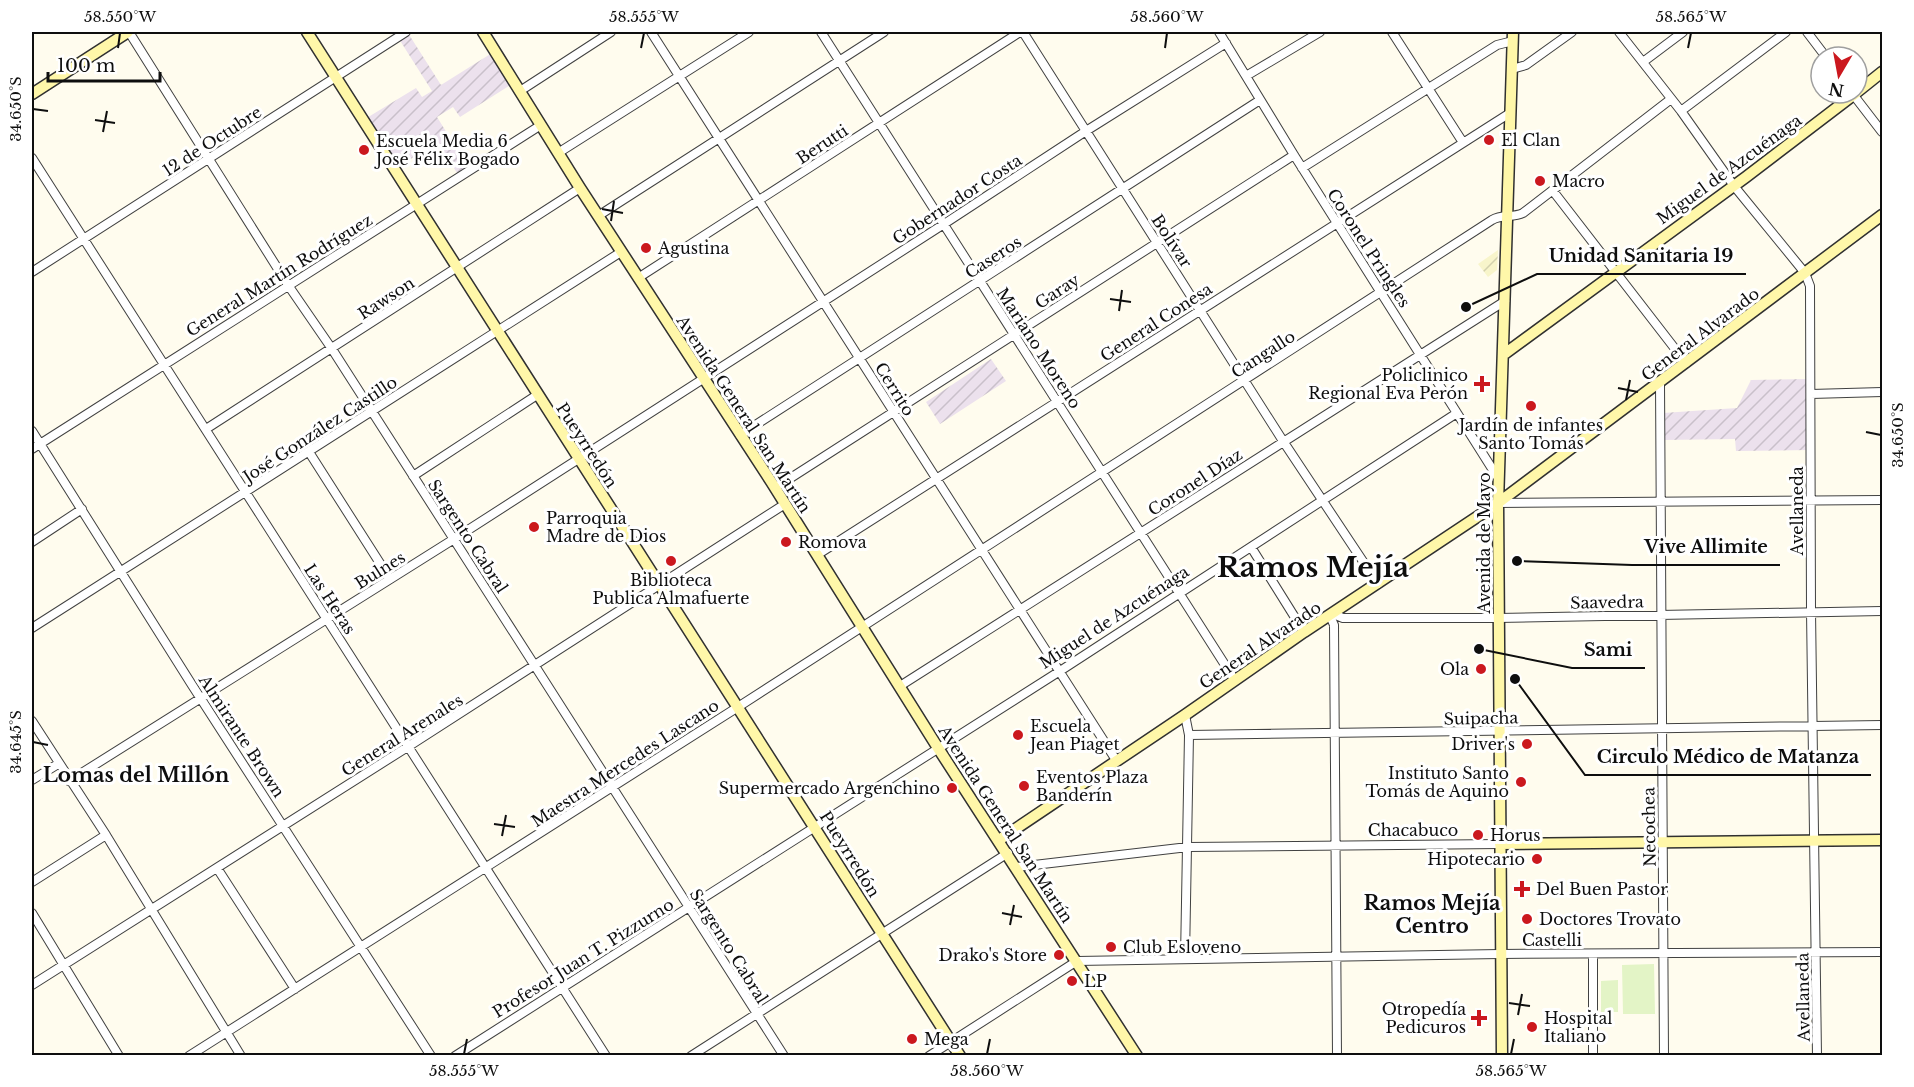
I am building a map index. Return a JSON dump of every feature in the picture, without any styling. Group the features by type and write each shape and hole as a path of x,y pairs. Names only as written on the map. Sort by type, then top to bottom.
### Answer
{"street":[{"path":"32,94 128,32"},
{"name":"Sargento Cabral","path":"128,32 783,1056"},
{"name":"Pueyrredón","path":"307,32 960,1056"},
{"name":"12 de Octubre","path":"32,272 406,32"},
{"name":"Avenida General San Martín","path":"483,32 580,188 818,555 938,748 1008,853 1137,1056"},
{"path":"519,91 611,32"},
{"name":"Cerrito","path":"651,32 1116,760"},
{"path":"558,153 749,32"},
{"name":"Mariano Moreno","path":"821,32 1234,680"},
{"path":"598,216 884,32"},
{"name":"Berutti","path":"638,278 1021,32"},
{"name":"Bolívar","path":"1021,32 1283,441 1378,584"},
{"name":"Coronel Pringles","path":"1219,32 1336,223 1499,479"},
{"path":"1246,76 1320,32"},
{"path":"1392,32 1462,141"},
{"path":"1512,69 1526,65 1572,32"},
{"name":"Avellaneda","path":"1619,32 1681,111 1734,186 1805,273 1810,286 1811,611 1817,1056"},
{"path":"1643,62 1683,32"},
{"path":"1681,111 1786,32"},
{"path":"1807,32 1817,45"},
{"path":"1302,168 1513,36"},
{"name":"Avenida de Mayo","path":"1502,1056 1498,503 1513,36"},
{"name":"Gobernador Costa","path":"703,379 1226,43"},
{"name":"Miguel de Azcuénaga","path":"1869,82 1882,72"},
{"name":"Cangallo","path":"862,626 1246,381 1492,220 1522,213 1671,99"},
{"name":"Caseros","path":"740,435 1260,100"},
{"name":"Miguel de Azcuénaga","path":"1503,355 1734,186 1839,105"},
{"path":"1863,105 1882,132"},
{"name":"General Conesa","path":"818,555 1462,141 1510,113"},
{"name":"General Martín Rodríguez","path":"32,449 541,125"},
{"name":"Garay","path":"775,488 1294,155"},
{"name":"Las Heras","path":"32,158 606,1056"},
{"name":"Rawson","path":"206,429 580,188"},
{"path":"1553,191 1686,363"},
{"name":"General Alvarado","path":"999,840 1498,503 1882,215"},
{"name":"José González Castillo","path":"32,628 621,252"},
{"name":"Coronel Díaz","path":"900,686 1505,301"},
{"name":"Bulnes","path":"69,781 327,620 703,379"},
{"name":"Necochea","path":"1660,383 1664,1056"},
{"path":"1811,394 1882,392"},
{"path":"413,476 537,395"},
{"name":"Miguel de Azcuénaga","path":"938,748 1457,413"},
{"name":"Almirante Brown","path":"32,431 431,1056"},
{"path":"309,452 390,579"},
{"path":"1498,503 1882,500"},
{"name":"General Arenales","path":"32,985 409,747 785,504"},
{"path":"32,542 82,509"},
{"path":"1251,547 1304,632"},
{"name":"Saavedra","path":"1333,613 1343,618 1498,618 1882,611"},
{"path":"1333,613 1337,1056"},
{"name":"Maestra Mercedes Lascano","path":"189,1056 363,947 862,626"},
{"path":"1185,716 1189,735 1185,958"},
{"path":"32,721 106,835 241,1056"},
{"name":"Suipacha","path":"1189,735 1882,725"},
{"name":"Profesor Juan T. Pizzurno","path":"454,1056 938,748"},
{"path":"32,780 58,764"},
{"path":"32,882 106,835"},
{"name":"Chacabuco","path":"1017,867 1188,847 1882,840"},
{"path":"691,1056 1008,853"},
{"path":"217,868 295,988"},
{"path":"32,913 118,1056"},
{"name":"Castelli","path":"1077,961 1500,954 1882,952"},
{"path":"1593,954 1593,1056"},
{"path":"928,1056 1077,961"}],"shaded area":[{"path":"408,33 441,85 492,53 512,84 460,117 453,107 437,117 468,167 457,173 438,142 396,168 365,119 416,88 422,97 432,91 399,39"},
{"path":"1498,250 1497,270 1488,277 1478,264"},
{"path":"991,359 1006,381 940,424 926,402"},
{"path":"1808,379 1808,450 1736,451 1735,439 1663,440 1663,413 1737,408 1751,380"}],"green space":[{"path":"1654,964 1655,1014 1623,1014 1622,965"},
{"path":"1618,980 1618,1012 1601,1012 1601,981"}],"place":[{"name":"El Clan","path":"1489,140"},
{"name":"Escuela Media 6 José Félix Bogado","path":"364,150"},
{"name":"Macro","path":"1540,181"},
{"name":"Agustina","path":"646,248"},
{"name":"Unidad Sanitaria 19","path":"1466,307"},
{"name":"Policlinico Regional Eva Perón","path":"1482,384"},
{"name":"Jardín de infantes Santo Tomás","path":"1531,406"},
{"name":"Parroquia Madre de Dios","path":"534,527"},
{"name":"Romova","path":"786,542"},
{"name":"Biblioteca Publica Almafuerte","path":"671,561"},
{"name":"Vive Allimite","path":"1517,561"},
{"name":"Sami","path":"1479,649"},
{"name":"Ola","path":"1481,669"},
{"name":"Circulo Médico de Matanza","path":"1515,679"},
{"name":"Escuela Jean Piaget","path":"1018,735"},
{"name":"Driver's","path":"1527,744"},
{"name":"Instituto Santo Tomás de Aquino","path":"1521,782"},
{"name":"Eventos Plaza Banderín","path":"1024,786"},
{"name":"Supermercado Argenchino","path":"952,788"},
{"name":"Horus","path":"1478,835"},
{"name":"Hipotecario","path":"1537,859"},
{"name":"Del Buen Pastor","path":"1522,889"},
{"name":"Doctores Trovato","path":"1527,919"},
{"name":"Club Esloveno","path":"1111,947"},
{"name":"Drako's Store","path":"1059,955"},
{"name":"LP","path":"1072,981"},
{"name":"Otropedía Pedicuros","path":"1479,1018"},
{"name":"Hospital Italiano","path":"1532,1027"},
{"name":"Mega","path":"912,1039"}],"district":[{"name":"Ramos Mejía","path":"1313,567"},
{"name":"Lomas del Millón","path":"136,775"},
{"name":"Ramos Mejía Centro","path":"1432,914"}]}
